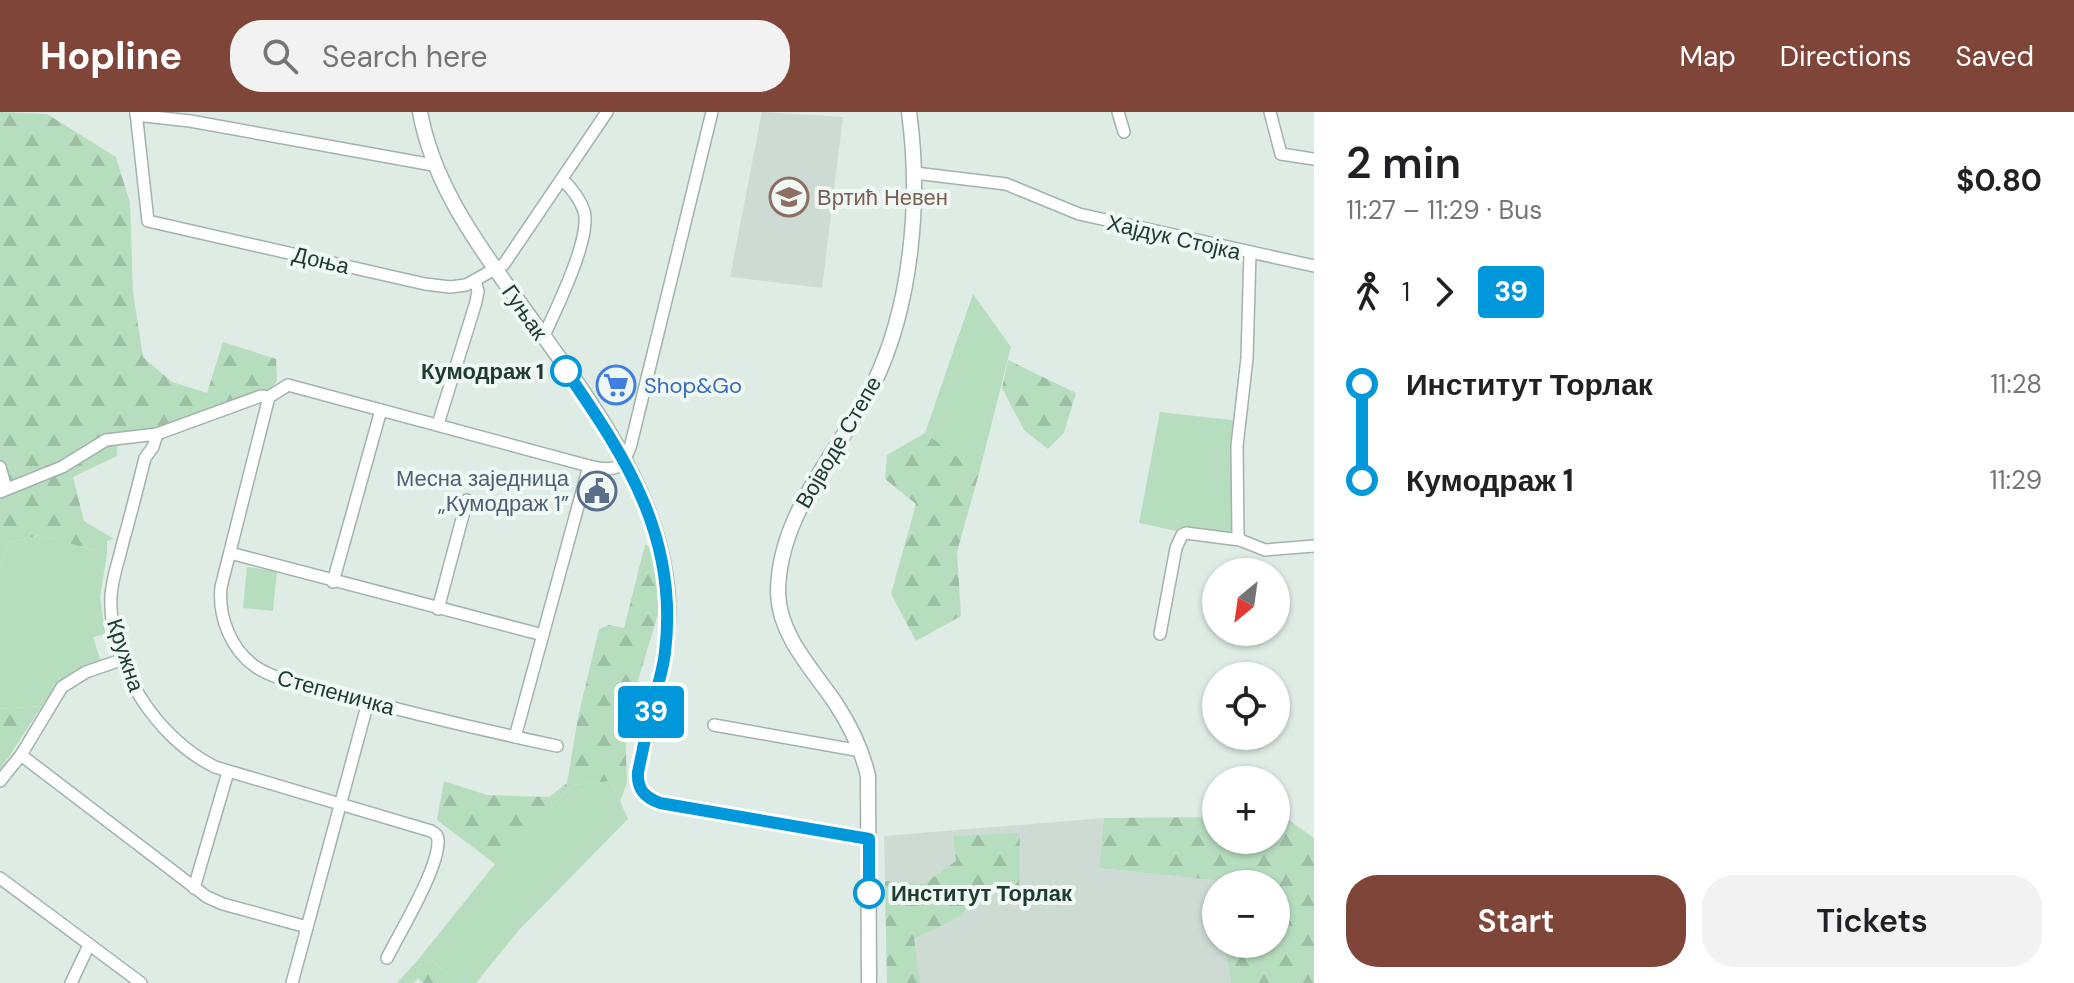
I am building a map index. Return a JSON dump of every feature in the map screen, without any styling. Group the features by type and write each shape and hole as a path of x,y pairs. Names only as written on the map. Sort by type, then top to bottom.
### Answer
{"street":[{"name":"Гуњак","path":"420,112 433,165 454,204 609,433 655,528 663,562 668,614 664,661 638,772 641,789 650,799 660,803 869,839"},
{"path":"496,270 506,261 563,180 607,112"},
{"path":"0,467 3,490 62,467 106,440 157,434 261,396 269,397 277,389 291,385 589,466 612,469 625,462 712,112"},
{"name":"Војводе Степе","path":"869,983 868,776 861,751 838,706 786,627 778,594 789,534 797,513 866,398 890,344 906,267 915,173 909,112"},
{"path":"1118,112 1124,132"},
{"path":"1270,112 1281,154 1314,159"},
{"path":"136,113 433,165"},
{"name":"Доња","path":"136,113 146,218 153,222 437,286 458,287 496,270"},
{"name":"Хајдук Стојка","path":"915,173 1006,184 1079,214 1250,252 1247,358 1237,446 1240,540"},
{"path":"543,338 570,275 585,228 584,212 578,198 563,180"},
{"path":"1250,252 1314,266"},
{"name":"Гуњак","path":"438,424 476,302 478,291 475,281"},
{"name":"Степеничка","path":"269,397 221,587 221,608 231,640 246,659 263,671 282,678 368,702 557,746"},
{"path":"333,582 381,410"},
{"name":"Кружна","path":"157,434 145,458 111,594 114,626 141,699 155,719 189,752 228,772 431,831 438,839 430,874 387,958"},
{"path":"515,737 589,466"},
{"path":"438,609 467,500"},
{"path":"1160,634 1176,548 1182,535 1240,540 1265,550 1314,546"},
{"path":"230,553 543,635"},
{"path":"0,781 21,755 62,687 86,672 124,659"},
{"path":"292,983 368,702"},
{"path":"714,725 861,751"},
{"path":"21,755 207,897 307,927"},
{"path":"194,888 228,772"},
{"path":"0,878 141,983"},
{"path":"71,983 89,945"}],"shaded area":[{"name":"Вртић Невен","path":"762,112 843,117 822,288 730,277"},
{"name":"Институт Торлак","path":"1104,818 1099,868 1202,879 1202,958 1227,958 1231,983 887,983 884,836"}],"green space":[{"path":"0,112 47,114 116,157 130,203 133,292 143,357 172,382 207,393 223,342 276,359 277,380 272,389 173,428 118,437 117,456 73,477 84,521 114,539 107,541 107,554 40,535 8,543 0,570"},
{"path":"973,294 1011,347 979,473 925,433"},
{"path":"1008,360 1076,393 1064,433 1048,449 1024,430 1002,388"},
{"path":"1160,412 1240,421 1238,535 1186,533 1139,523"},
{"path":"925,433 979,473 957,552 961,616 916,641 891,594 916,504 885,479 887,455"},
{"path":"40,535 107,554 100,597 105,634 93,637 100,659 110,657 112,661 71,673 42,706 0,709 0,570 8,543"},
{"path":"645,545 654,549 661,604 625,724 627,783 620,801 611,781 573,785 495,864 437,820 444,781 487,795 549,797 567,783 578,717 599,629 609,625 624,628"},
{"path":"247,567 277,571 273,611 243,608"},
{"path":"42,706 0,770 0,709"},
{"path":"611,781 628,819 519,930 476,983 459,983 431,960 417,961 495,864 573,785"},
{"path":"1202,817 1202,854 1290,854 1290,821 1314,838 1314,983 1231,983 1227,958 1290,958 1290,870 1202,870 1202,879 1099,868 1104,818"},
{"path":"1020,833 1019,888 974,889 963,915 914,939 920,983 887,983 885,881 924,884 956,861 953,836"},
{"path":"431,960 459,983 423,983 418,978 413,983 397,983 417,961"}],"bus line":[{"name":"39","path":"566,371 609,433 633,477 655,528 663,562 668,614 665,653 638,772 638,785 644,795 660,803 869,839 869,893"}],"place":[{"name":"Вртић Невен","path":"789,197"},
{"name":"Кумодраж 1","path":"566,371"},
{"name":"Shop&Go","path":"616,385"},
{"name":"Месна заједница „Кумодраж 1”","path":"597,491"},
{"name":"Институт Торлак","path":"869,893"}]}
